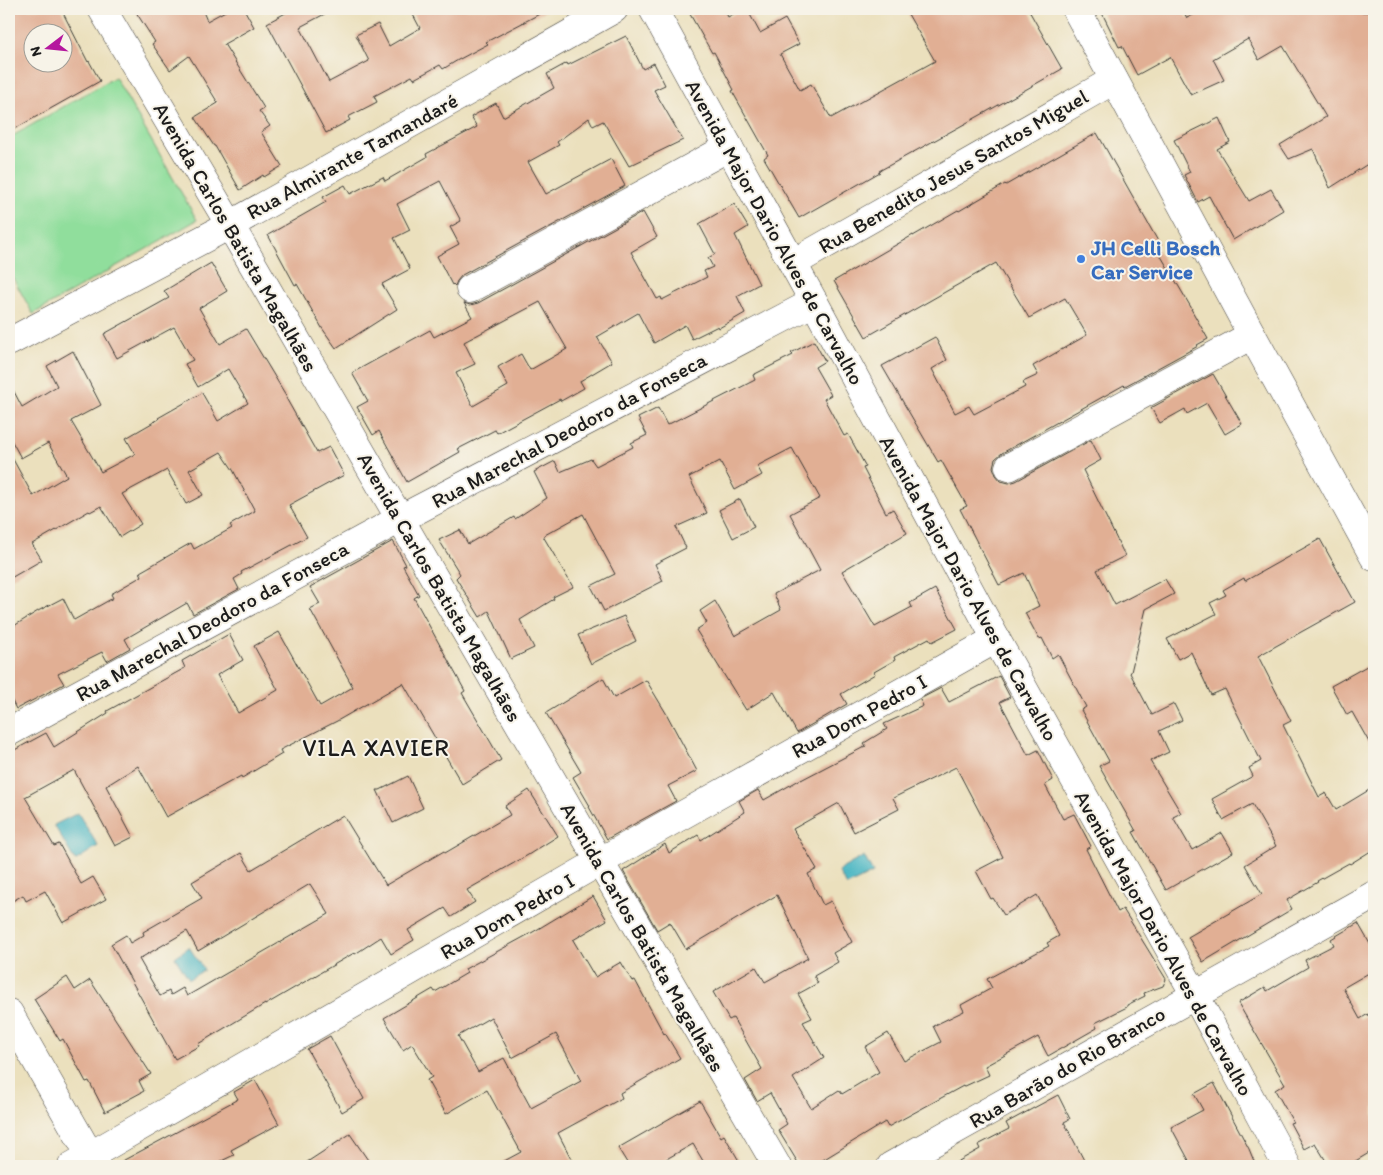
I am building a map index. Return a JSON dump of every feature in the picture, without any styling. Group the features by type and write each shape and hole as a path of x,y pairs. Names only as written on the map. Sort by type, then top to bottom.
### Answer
{"street":[{"name":"Avenida Carlos Batista Magalhães","path":"102,9 230,225 777,1166"},
{"name":"Rua Almirante Tamandaré","path":"9,342 230,225 614,9"},
{"name":"Avenida Major Dario Alves de Carvalho","path":"653,9 793,263 996,640 1195,995 1287,1166"},
{"path":"1076,9 1374,557"},
{"name":"Rua Benedito Jesus Santos Miguel","path":"793,263 1114,80"},
{"path":"470,289 729,147"},
{"name":"Rua Marechal Deodoro da Fonseca","path":"9,732 400,519 814,302"},
{"path":"1009,467 1252,335"},
{"name":"Rua Dom Pedro I","path":"86,1163 599,862 996,640"},
{"name":"Rua Barão do Rio Branco","path":"891,1166 1374,895"},
{"path":"9,1013 86,1163"}],"green space":[{"path":"115,77 197,220 33,314 9,271 9,138"}],"water":[{"path":"78,813 98,846 75,861 54,825"},
{"path":"864,856 873,873 847,886 838,871"},
{"path":"189,947 204,970 189,979 175,957"}],"building":[{"path":"9,9 61,9 68,22 22,22 22,72 72,72 72,31 100,81 9,132"},
{"path":"134,9 202,9 207,21 229,9 244,9 254,27 224,44 264,108 259,111 270,126 261,132 282,166 264,177 263,175 240,190 215,146 195,117 218,103 189,56 170,70 152,44 155,42"},
{"path":"293,9 334,9 300,27 329,82 369,61 356,35 378,24 389,46 420,28 410,9 549,9 486,42 488,44 443,69 440,65 414,79 412,76 374,96 377,102 348,117 350,120 326,133 267,23"},
{"path":"687,9 724,9 728,17 742,9 747,9 760,33 785,19 799,44 780,54 800,90 811,84 831,118 935,61 905,9 1028,9 1062,69 799,218 764,158 768,155 732,91 734,90 714,52 712,53"},
{"path":"1100,9 1182,9 1187,18 1205,9 1369,12 1374,22 1374,160 1330,188 1313,149 1289,159 1280,145 1326,117 1283,46 1259,60 1248,39 1213,59 1224,80 1191,95 1170,57 1137,75 1122,46 1119,47"},
{"path":"626,36 643,69 654,63 665,85 654,90 683,140 629,166 603,121 593,126 589,118 557,142 559,145 528,162 546,194 611,159 625,186 462,275 455,286 452,285 437,256 459,244 450,227 461,221 440,181 397,204 410,230 394,238 410,269 382,284 397,309 336,348 322,328 297,284 295,285 268,235 326,202 323,197 345,185 350,194 383,177 385,181 427,157 426,154 477,127 471,117 496,103 503,117 554,88 547,74"},
{"path":"1219,118 1230,142 1217,149 1249,201 1271,189 1283,210 1233,240 1209,196 1198,202 1184,175 1190,172 1174,140"},
{"path":"1097,133 1159,243 1155,246 1208,339 1002,453 995,459 993,467 1001,481 1009,483 1091,440 1101,460 1083,470 1125,556 1097,570 1115,605 1165,579 1174,594 1146,609 1130,673 1152,715 1174,704 1182,720 1159,731 1169,752 1150,761 1181,813 1173,817 1192,850 1222,833 1233,852 1166,890 1133,832 1136,831 1099,766 1109,761 1081,710 1086,707 1058,654 1052,658 1042,638 1039,639 1025,613 1039,606 1024,573 999,585 960,509 967,506 941,460 938,462 882,366 935,337 947,360 932,369 955,413 969,406 974,414 1025,387 1023,382 1038,375 1033,366 1087,335 1065,298 1029,318 996,263 866,337 834,281"},
{"path":"734,204 748,227 735,235 759,284 737,296 745,313 719,328 718,326 692,339 685,325 654,343 638,313 597,337 612,362 580,381 584,388 497,433 495,430 458,449 460,452 407,482 379,431 373,435 357,407 368,401 352,373 430,330 434,337 472,317 464,303 470,305 478,303 643,212 657,237 631,252 657,299 661,297 662,300 707,277 704,271 713,267 708,258 715,254 699,224","holes":["540,302 567,349 530,370 521,354 498,367 508,386 473,406 456,373 475,364 464,342"]},
{"path":"211,263 227,291 199,308 220,344 246,329 287,397 317,453 329,447 344,475 289,505 307,537 241,572 242,574 234,579 239,589 193,614 187,603 125,639 130,648 107,661 102,652 58,674 64,684 16,709 9,695 9,629 63,598 74,620 113,598 111,594 142,576 140,572 191,543 194,549 232,528 230,525 255,511 221,452 189,470 203,495 186,504 167,470 122,494 141,524 120,537 101,506 89,511 32,544 42,560 9,579 9,452 33,496 67,476 48,443 21,458 9,436 9,382 22,407 57,386 47,366 73,351 101,405 71,421 101,472 135,454 126,438 202,393 218,421 248,403 228,369 198,387 185,364 193,360 174,327 117,358 104,334 169,298 164,291"},
{"path":"814,341 825,361 815,367 831,395 824,399 844,436 848,434 866,467 863,468 886,513 893,509 907,533 842,571 875,627 912,607 910,603 935,589 957,629 932,642 929,638 894,657 895,660 874,672 875,674 841,694 847,704 797,733 774,692 746,710 696,630 707,623 700,611 715,601 735,636 781,610 774,594 820,570 790,514 820,498 792,448 757,466 762,475 735,490 720,461 689,477 707,513 676,527 686,548 655,564 663,581 604,611 591,586 615,574 583,514 543,536 573,587 553,597 554,599 520,620 534,648 511,659 489,611 480,617 456,578 460,574 439,540 460,530 468,544 514,517 515,519 547,498 534,472 555,461 560,472 591,459 596,466 633,447 631,443 647,435 638,418 658,408 667,425 755,380 753,375 793,355 791,353"},
{"path":"1213,374 1242,424 1225,434 1207,403 1187,414 1185,409 1160,423 1151,408"},
{"path":"740,499 754,527 733,538 719,510"},
{"path":"1320,539 1355,602 1258,656 1291,721 1283,725 1319,797 1326,793 1336,810 1374,787 1374,849 1287,900 1292,909 1203,962 1188,937 1262,894 1245,865 1276,846 1252,804 1223,820 1212,799 1253,776 1249,768 1261,761 1225,689 1211,695 1191,652 1178,659 1167,639 1216,614 1210,603 1226,595 1223,590 1244,578 1245,581"},
{"path":"393,541 406,565 403,566 419,595 414,598 465,691 462,693 501,760 462,784 403,683 337,721 280,750 282,754 242,778 241,776 166,817 138,766 106,786 133,837 115,846 74,770 25,797 54,846 59,844 81,884 93,877 106,899 63,923 45,891 26,901 23,895 9,903 9,753 46,733 54,747 108,713 107,711 185,668 182,661 229,634 243,660 217,675 238,713 278,690 254,646 279,632 320,706 353,687 310,609 320,604 310,587"},
{"path":"624,616 636,641 591,664 578,635"},
{"path":"1374,662 1374,751 1352,712 1347,715 1331,686"},
{"path":"999,676 1010,697 1000,702 1028,755 1038,750 1053,780 1045,785 1063,819 1074,814 1091,846 1086,849 1118,912 1123,909 1166,979 1163,986 1144,993 1145,996 1095,1023 1097,1028 1048,1056 1038,1037 985,1066 989,1075 963,1086 888,1127 885,1122 813,1166 800,1166 778,1130 787,1124 770,1093 757,1101 745,1080 762,1069 733,1018 729,1020 713,992 756,967 765,982 808,958 777,895 686,949 670,922 657,930 623,871 665,844 669,853 698,835 701,840 745,812 739,801 758,790 764,800 866,746 864,743 887,729 884,724 923,706 920,699 941,688 949,702","holes":["956,767 1003,857 976,871 991,899 993,898 1004,915 1037,895 1059,936 1047,943 1049,946 987,979 992,988 961,1005 964,1011 933,1026 941,1042 904,1061 888,1033 865,1047 879,1072 842,1094 839,1090 811,1108 793,1078 824,1058 803,1022 812,1018 798,994 818,983 814,976 838,962 833,953 852,942 831,901 823,905 808,874 817,869 793,829 839,803 854,832 899,809 893,798"]},
{"path":"603,678 614,698 646,680 697,771 668,786 676,801 607,839 573,777 581,772 546,713"},
{"path":"408,776 423,808 393,823 377,790"},
{"path":"529,790 558,836 467,890 475,902 451,917 445,908 408,930 414,940 391,954 381,937 175,1059 111,944 126,935 130,943 144,935 143,932 202,898 192,882 241,853 251,870 343,815 386,885 510,815 505,806","holes":["310,884 329,914 187,996 183,988 171,995 169,991 160,996 139,959 187,931 198,951"]},
{"path":"593,896 607,920 573,940 595,977 621,962 632,981 635,980 664,1034 680,1058 620,1093 622,1098 558,1133 575,1166 495,1166 521,1152 487,1090 446,1114 427,1080 432,1077 412,1044 403,1050 384,1018 433,989 435,992 467,973 465,969 533,932","holes":["491,1017 512,1058 556,1034 581,1081 531,1108 504,1058 478,1072 458,1036"]},
{"path":"1358,923 1374,951 1374,970 1343,988 1360,1019 1368,1014 1374,1024 1374,1150 1347,1166 1329,1166 1315,1143 1304,1149 1290,1123 1293,1122 1275,1090 1285,1084 1238,1003 1265,987 1267,991 1308,967 1305,960 1334,945 1331,939"},
{"path":"67,977 75,990 90,980 151,1074 139,1081 144,1091 105,1112 89,1081 86,1082 63,1039 60,1041 34,999"},
{"path":"330,1036 364,1099 342,1112 307,1049"},
{"path":"255,1080 279,1124 231,1150 234,1155 211,1166 113,1166 238,1099 234,1092"},
{"path":"1214,1083 1256,1166 1192,1166 1171,1127 1203,1110 1194,1094"},
{"path":"1058,1095 1070,1119 1064,1122 1087,1166 950,1166 980,1149 978,1145 1009,1129 1006,1123"},
{"path":"700,1101 721,1137 724,1135 742,1166 706,1166 693,1144 654,1166 629,1166 618,1148"},
{"path":"350,1134 372,1166 301,1166"}],"place":[{"name":"JH Celli Bosch Car Service","path":"1081,259"}],"district":[{"name":"VILA XAVIER","path":"376,747"}]}
